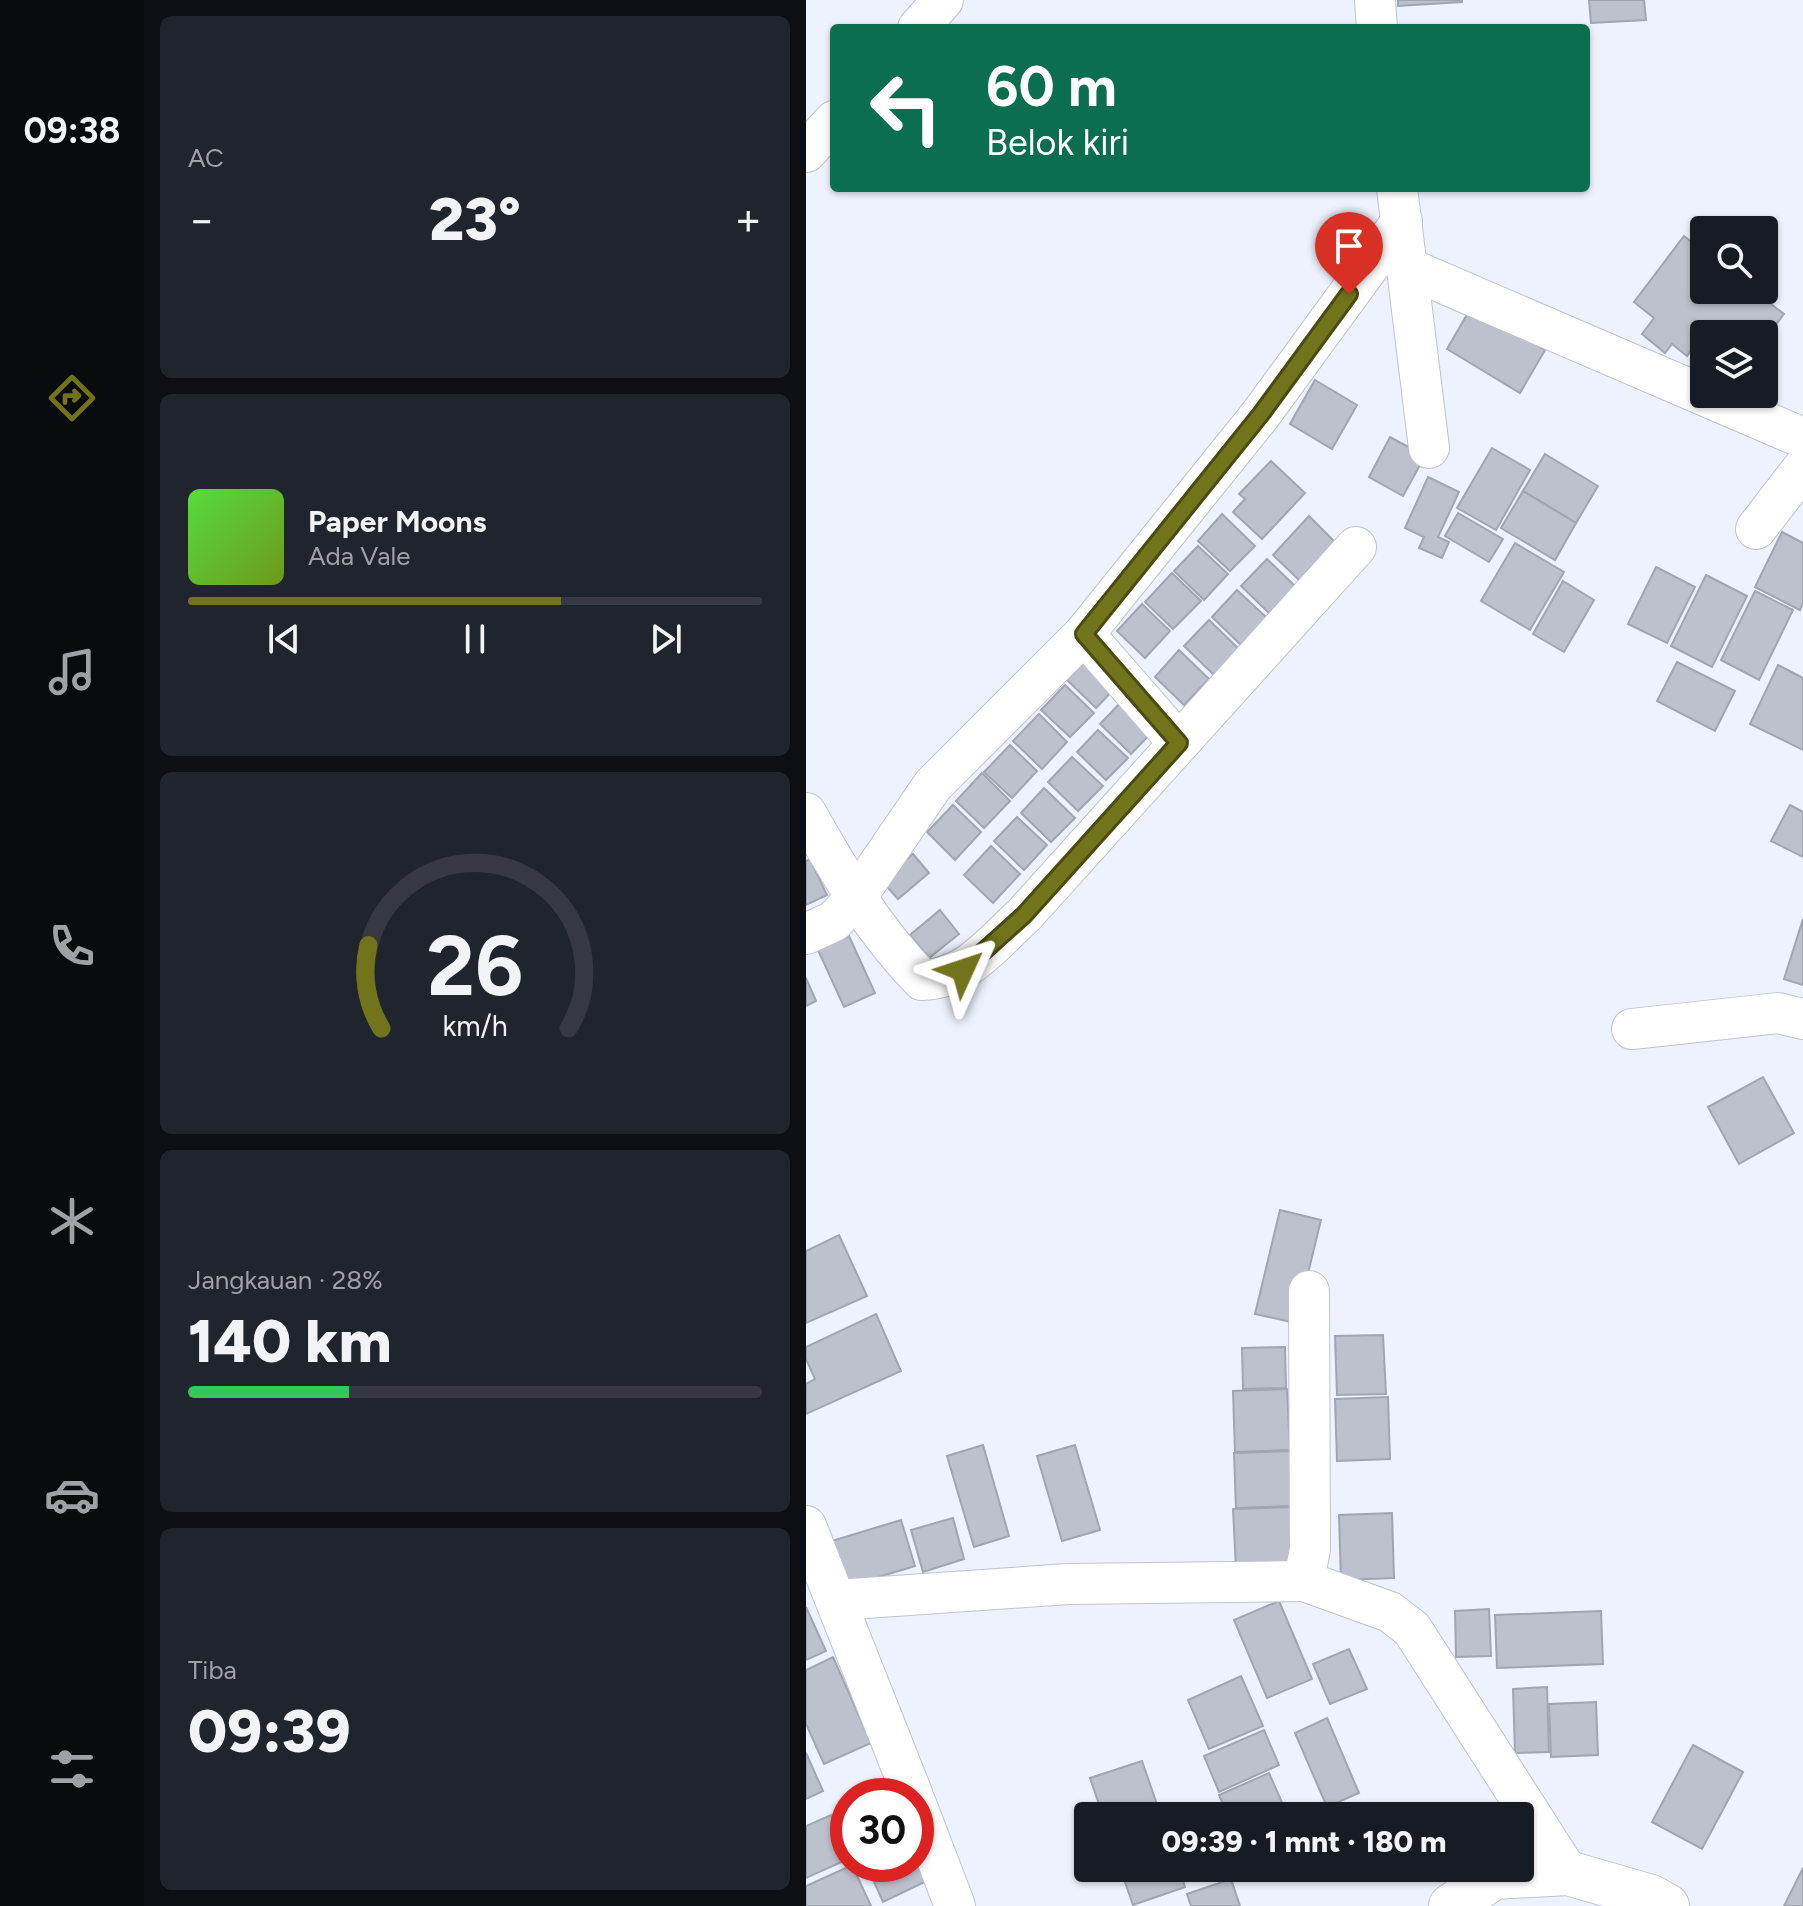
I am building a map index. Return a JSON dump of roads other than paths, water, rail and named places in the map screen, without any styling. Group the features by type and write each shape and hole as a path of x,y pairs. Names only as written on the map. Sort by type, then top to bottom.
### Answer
{"street":[{"path":"922,24 943,0"},
{"path":"1375,0 1377,24"},
{"path":"806,152 830,125"},
{"path":"1399,205 1429,448"},
{"path":"806,934 834,921 855,899 933,785 1084,634 1261,414 1399,205"},
{"path":"1408,268 1803,438"},
{"path":"1756,529 1803,468"},
{"path":"806,813 855,899 890,948 922,980 943,979 963,970 1024,915 1356,547"},
{"path":"1084,634 1179,743"},
{"path":"1632,1029 1778,1013 1803,1019"},
{"path":"1304,1581 1310,1549 1309,1291"},
{"path":"806,1526 906,1778"},
{"path":"837,1600 1068,1584 1304,1581 1390,1612 1412,1629 1568,1873"},
{"path":"934,1851 955,1906"},
{"path":"1451,1906 1494,1877 1568,1873 1651,1897 1667,1906"}]}
